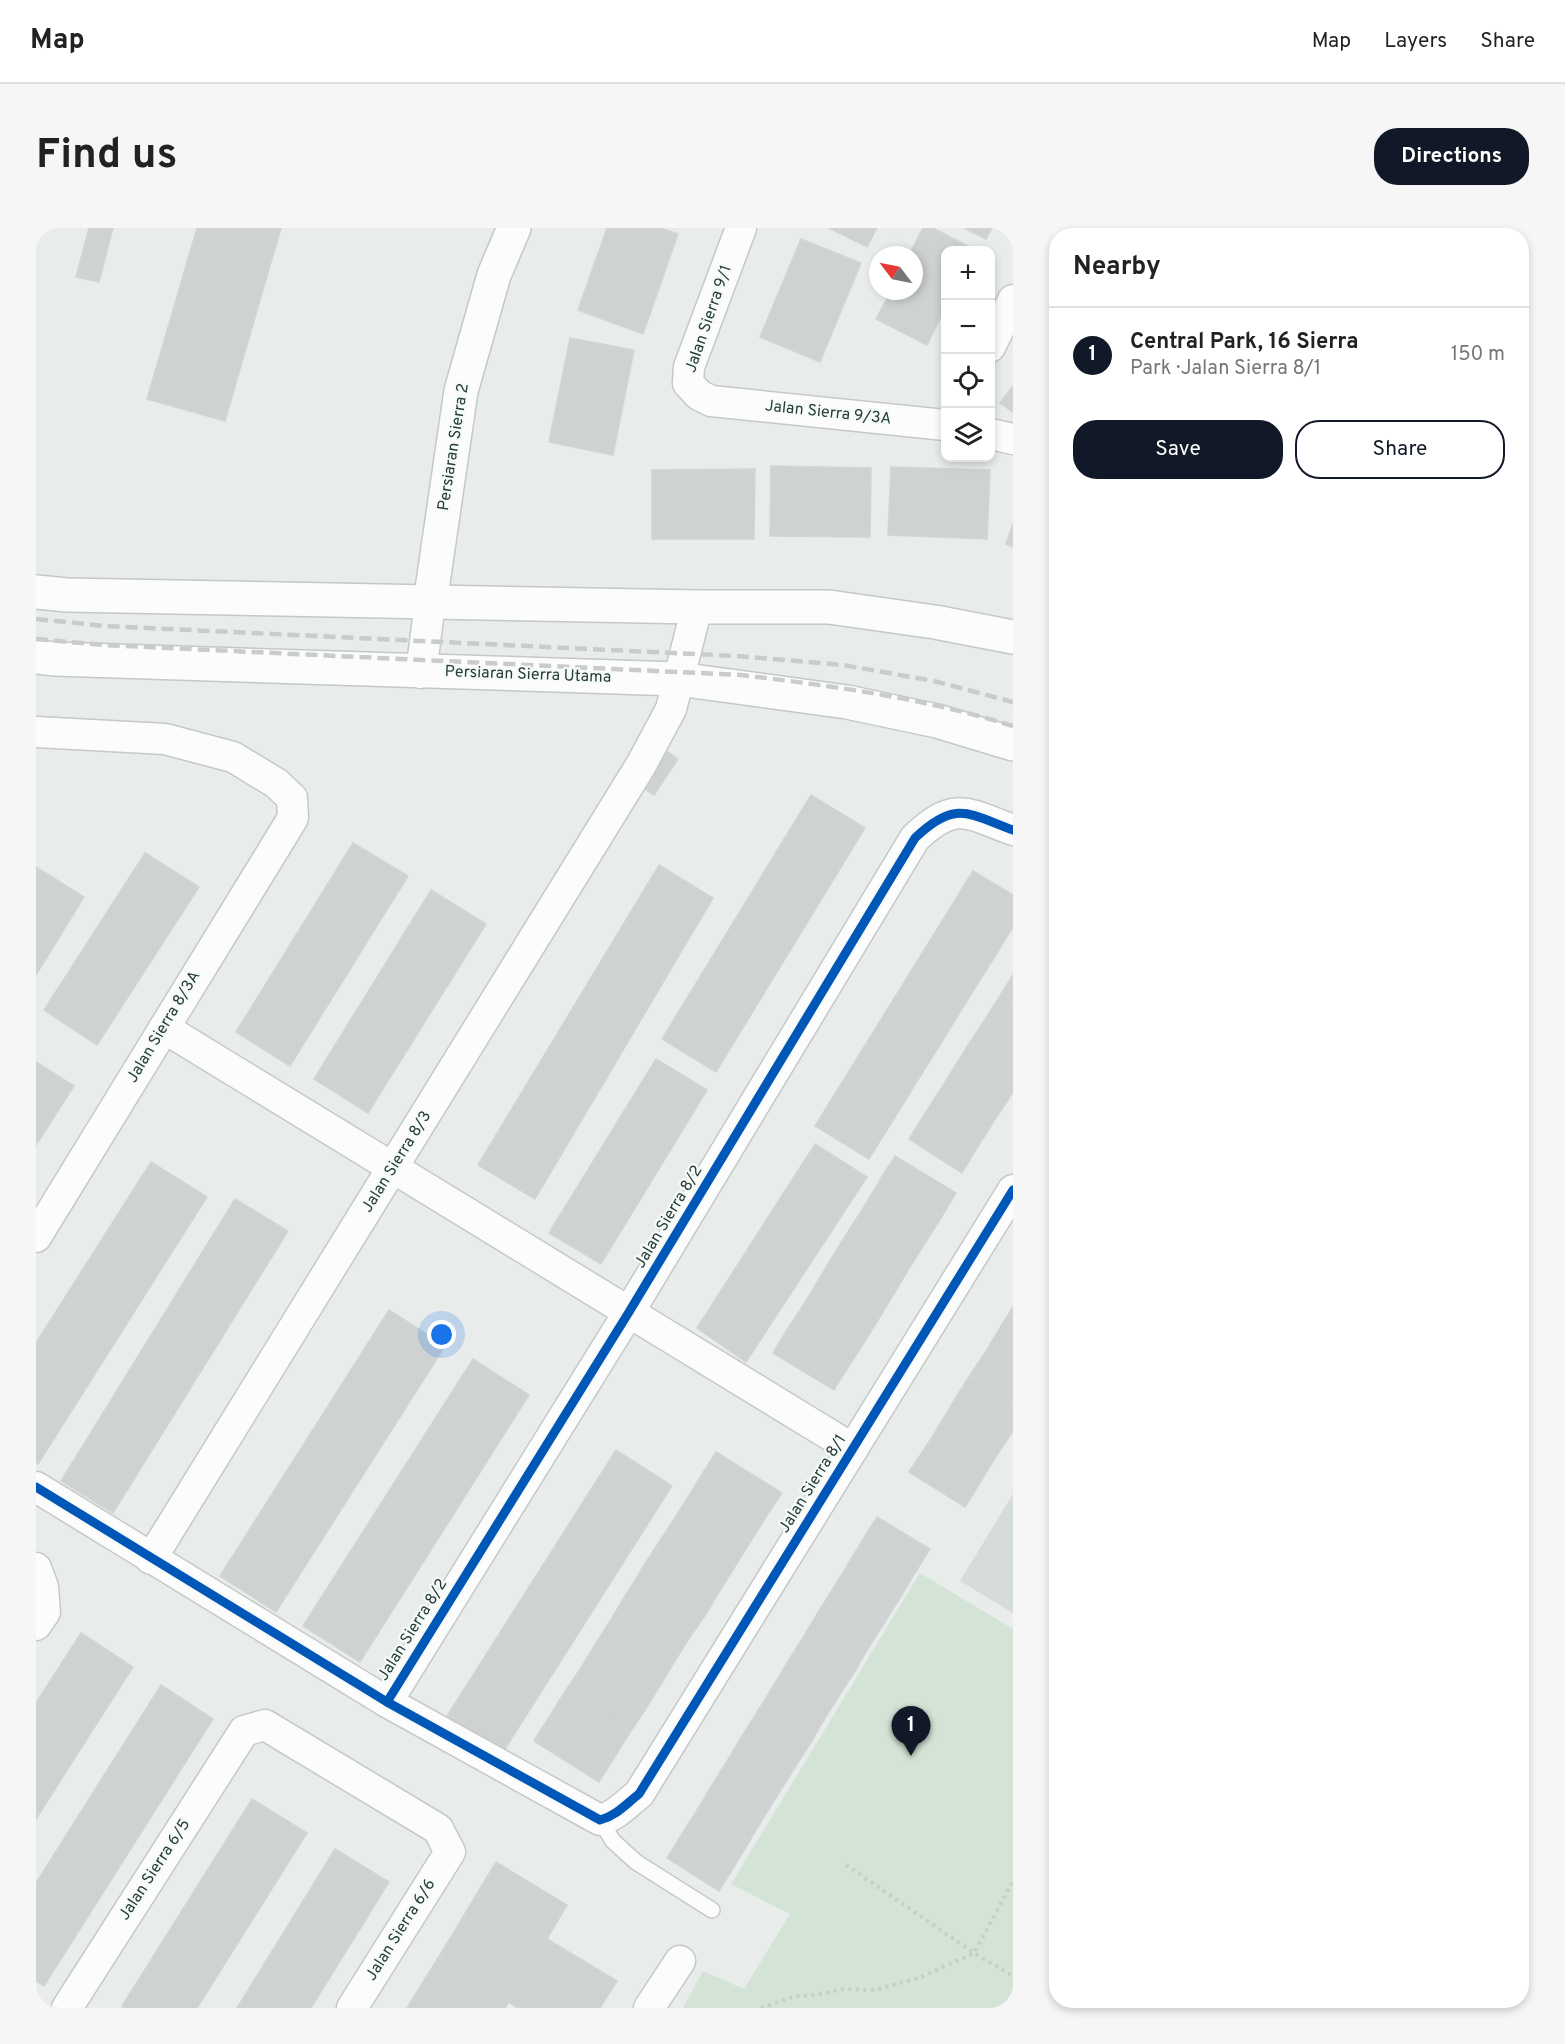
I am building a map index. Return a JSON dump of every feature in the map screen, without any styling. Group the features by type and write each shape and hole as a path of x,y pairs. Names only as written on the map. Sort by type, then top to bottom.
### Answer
{"main road":[{"name":"Persiaran Sierra 2","path":"430,603 461,392 494,275 514,228"},
{"path":"36,592 67,595 430,603 829,607 934,622 1013,637"},
{"name":"Persiaran Sierra Utama","path":"36,657 421,673 678,680 847,702 937,721 1013,744"}],"street":[{"name":"Jalan Sierra 9/1","path":"711,401 699,395 688,383 689,367 741,228"},
{"path":"995,337 1013,300"},
{"name":"Jalan Sierra 9/3A","path":"711,401 941,425"},
{"path":"995,435 1013,439"},
{"name":"Persiaran Sierra 2","path":"421,673 430,603"},
{"name":"Jalan Sierra 8/3","path":"152,1559 641,765 671,709 697,607"},
{"name":"Jalan Sierra 8/3A","path":"36,732 165,739 233,758 276,783 292,798 293,818 36,1238"},
{"name":"Jalan Sierra 8/2","path":"387,1702 629,1312 915,838 932,822 952,814 967,813 1013,830"},
{"path":"164,1028 853,1449"},
{"name":"Jalan Sierra 8/1","path":"600,1820 613,1817 639,1794 1013,1190"},
{"path":"36,1487 387,1702 600,1820"},
{"path":"36,1568 43,1587 45,1612 36,1625"},
{"name":"Jalan Sierra 6/6","path":"244,1731 265,1725 438,1829 450,1852 352,2008"},
{"name":"Jalan Sierra 6/5","path":"67,2008 244,1731"},
{"path":"649,2008 680,1960"}],"lane":[{"path":"600,1820 614,1841 636,1862 712,1910"}],"path":[{"path":"846,1865 974,1953 1013,1976"},
{"path":"761,2008 796,1996 816,1995 843,1989 876,1990 921,1977 974,1953 1013,1881"}],"shaded area":[{"path":"1013,1494 1013,1613 960,1581"}],"green space":[{"path":"920,1573 1013,1629 1013,2008 683,2008 703,1971 744,1989 790,1914 731,1884"}],"building":[{"path":"89,228 113,228 99,282 76,277"},
{"path":"197,228 281,228 225,421 147,399"},
{"path":"607,228 661,228 678,234 643,334 578,310"},
{"path":"829,228 877,228 867,247"},
{"path":"923,228 933,228 967,246 941,246 941,316 927,345 876,319 886,300 923,300 923,246 914,246"},
{"path":"964,228 992,228 986,239"},
{"path":"801,239 861,263 820,362 760,337"},
{"path":"570,338 634,350 613,455 549,442"},
{"path":"1013,387 1013,412 1000,403"},
{"path":"771,466 871,468 870,537 770,536"},
{"path":"891,467 990,470 987,539 888,535"},
{"path":"755,469 754,539 652,539 652,470"},
{"path":"1013,524 1013,547 1006,544"},
{"path":"644,736 678,759 654,795 620,773"},
{"path":"811,795 865,828 716,1072 662,1039"},
{"path":"353,843 408,876 290,1066 236,1032"},
{"path":"145,853 199,887 97,1045 44,1010"},
{"path":"659,865 713,898 535,1199 478,1165"},
{"path":"36,867 84,897 36,975"},
{"path":"973,871 1013,895 1013,927 869,1159 815,1126"},
{"path":"431,890 486,924 368,1113 314,1079"},
{"path":"1013,975 1013,1001 1001,994"},
{"path":"1001,994 1013,1001 1013,1035 986,1018"},
{"path":"986,1018 1013,1035 1013,1069 970,1042"},
{"path":"970,1042 1013,1069 1013,1092 1008,1100 955,1066"},
{"path":"656,1059 707,1090 601,1264 549,1233"},
{"path":"36,1062 74,1086 36,1145"},
{"path":"955,1066 1008,1100 992,1124 940,1090"},
{"path":"940,1090 992,1124 977,1148 924,1115"},
{"path":"924,1115 977,1148 962,1173 909,1139"},
{"path":"815,1144 867,1177 746,1362 697,1328"},
{"path":"895,1156 956,1193 941,1218 880,1180"},
{"path":"151,1162 207,1197 38,1464 36,1463 36,1343"},
{"path":"880,1180 941,1218 925,1243 865,1205"},
{"path":"235,1199 288,1231 113,1513 61,1481"},
{"path":"865,1205 925,1243 910,1267 849,1230"},
{"path":"849,1230 910,1267 895,1292 834,1254"},
{"path":"834,1254 895,1292 880,1317 819,1279"},
{"path":"819,1279 880,1317 865,1341 804,1304"},
{"path":"804,1304 865,1341 849,1366 788,1328"},
{"path":"1013,1307 1013,1334 1001,1326"},
{"path":"389,1310 445,1346 276,1612 220,1576"},
{"path":"1001,1326 1013,1334 1013,1368 986,1351"},
{"path":"788,1328 849,1366 834,1390 773,1353"},
{"path":"986,1351 1013,1368 1013,1402 970,1375"},
{"path":"473,1359 529,1395 360,1662 303,1626"},
{"path":"970,1375 1013,1402 1011,1434 955,1399"},
{"path":"955,1399 1011,1434 995,1458 940,1424"},
{"path":"940,1424 995,1458 980,1483 925,1448"},
{"path":"925,1448 980,1483 965,1507 909,1472"},
{"path":"616,1450 672,1486 503,1752 447,1716"},
{"path":"716,1452 782,1493 766,1517 701,1476"},
{"path":"701,1476 766,1517 751,1541 686,1500"},
{"path":"686,1500 751,1541 736,1565 671,1524"},
{"path":"877,1517 930,1549 915,1573 862,1541"},
{"path":"671,1524 736,1565 721,1589 655,1548"},
{"path":"862,1541 915,1573 900,1598 847,1566"},
{"path":"655,1548 721,1589 706,1614 640,1572"},
{"path":"847,1566 900,1598 885,1622 832,1590"},
{"path":"640,1572 706,1614 690,1637 625,1596"},
{"path":"832,1590 885,1622 869,1647 817,1614"},
{"path":"625,1596 690,1637 675,1661 610,1621"},
{"path":"817,1614 869,1647 855,1671 802,1639"},
{"path":"610,1621 675,1661 660,1686 595,1645"},
{"path":"81,1633 133,1667 36,1819 36,1703"},
{"path":"802,1639 855,1671 839,1696 787,1663"},
{"path":"595,1645 660,1686 645,1710 580,1669"},
{"path":"787,1663 839,1696 824,1720 772,1688"},
{"path":"580,1669 645,1710 629,1734 564,1693"},
{"path":"161,1685 213,1719 44,1986 36,1981 36,1883"},
{"path":"772,1688 824,1720 810,1744 757,1712"},
{"path":"564,1693 629,1734 614,1758 549,1717"},
{"path":"757,1712 810,1744 794,1769 742,1736"},
{"path":"549,1717 614,1758 599,1782 534,1741"},
{"path":"742,1736 794,1769 779,1793 727,1761"},
{"path":"727,1761 779,1793 764,1817 712,1785"},
{"path":"712,1785 764,1817 749,1842 697,1810"},
{"path":"252,1799 307,1833 197,2008 125,2008 122,2006"},
{"path":"697,1810 749,1842 734,1867 682,1834"},
{"path":"682,1834 734,1867 719,1891 667,1858"},
{"path":"335,1849 389,1882 311,2008 237,2008"},
{"path":"496,1862 567,1905 547,1939 476,1895"},
{"path":"476,1895 547,1939 528,1970 457,1927"},
{"path":"457,1927 528,1970 509,2002 438,1958"},
{"path":"547,1939 617,1981 600,2008 589,2008 528,1970"},
{"path":"438,1958 509,2002 505,2008 448,2008 418,1990"},
{"path":"528,1970 589,2008 518,2008 509,2002"},
{"path":"418,1990 448,2008 407,2008"}],"railway":[{"path":"36,619 105,626 737,656 843,665 934,681 1013,702"},
{"path":"36,639 104,645 741,675 912,700 1013,726"}],"cycle path":[{"path":"387,1702 629,1312 915,838 941,818 962,813 1013,830"},
{"path":"36,1487 387,1702 600,1820 616,1813 639,1794 1013,1190"}],"place":[{"name":"Central Park, 16 Sierra","path":"911,1756"}]}
